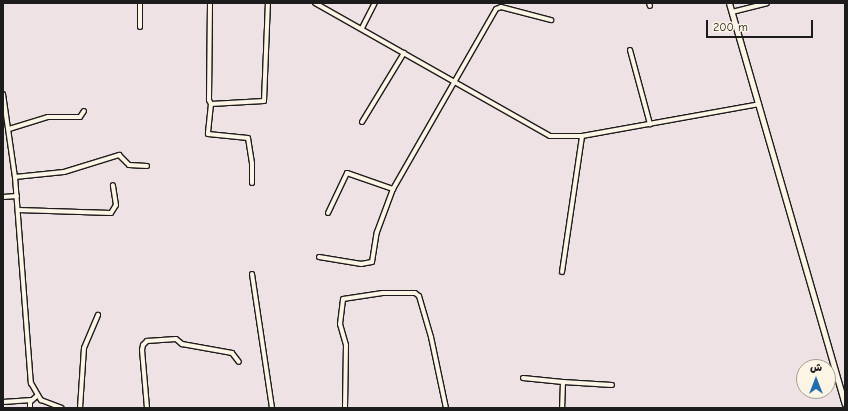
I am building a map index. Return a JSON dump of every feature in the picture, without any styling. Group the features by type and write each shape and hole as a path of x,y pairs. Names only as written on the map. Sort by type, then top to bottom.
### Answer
{"street":[{"path":"140,3 140,27"},
{"path":"210,3 209,100 211,104 209,135 249,139 252,183"},
{"path":"211,104 264,101 268,3"},
{"path":"315,3 362,28 453,83 550,136 582,136 759,104"},
{"path":"362,28 375,3"},
{"path":"729,3 843,386 845,404"},
{"path":"732,12 767,3"},
{"path":"319,257 361,264 372,262 377,232 392,189 498,8 551,20"},
{"path":"630,50 650,124"},
{"path":"362,122 404,53"},
{"path":"3,94 17,196 31,383 37,396 46,404 62,408"},
{"path":"9,129 48,117 80,116 84,111"},
{"path":"562,272 582,136"},
{"path":"15,178 64,172 119,155 129,165 147,166"},
{"path":"328,213 347,173 392,189"},
{"path":"18,210 111,213 116,205 113,185"},
{"path":"3,197 17,196"},
{"path":"252,274 272,408"},
{"path":"345,408 346,344 340,324 343,299 383,293 416,292 419,296 429,330 446,408"},
{"path":"80,408 84,348 98,315"},
{"path":"147,408 142,350 143,345 147,341 176,339 182,344 232,353 239,362"},
{"path":"523,378 612,386"},
{"path":"562,382 562,408"},
{"path":"3,402 32,400 37,396"},
{"path":"30,408 32,400"}]}
